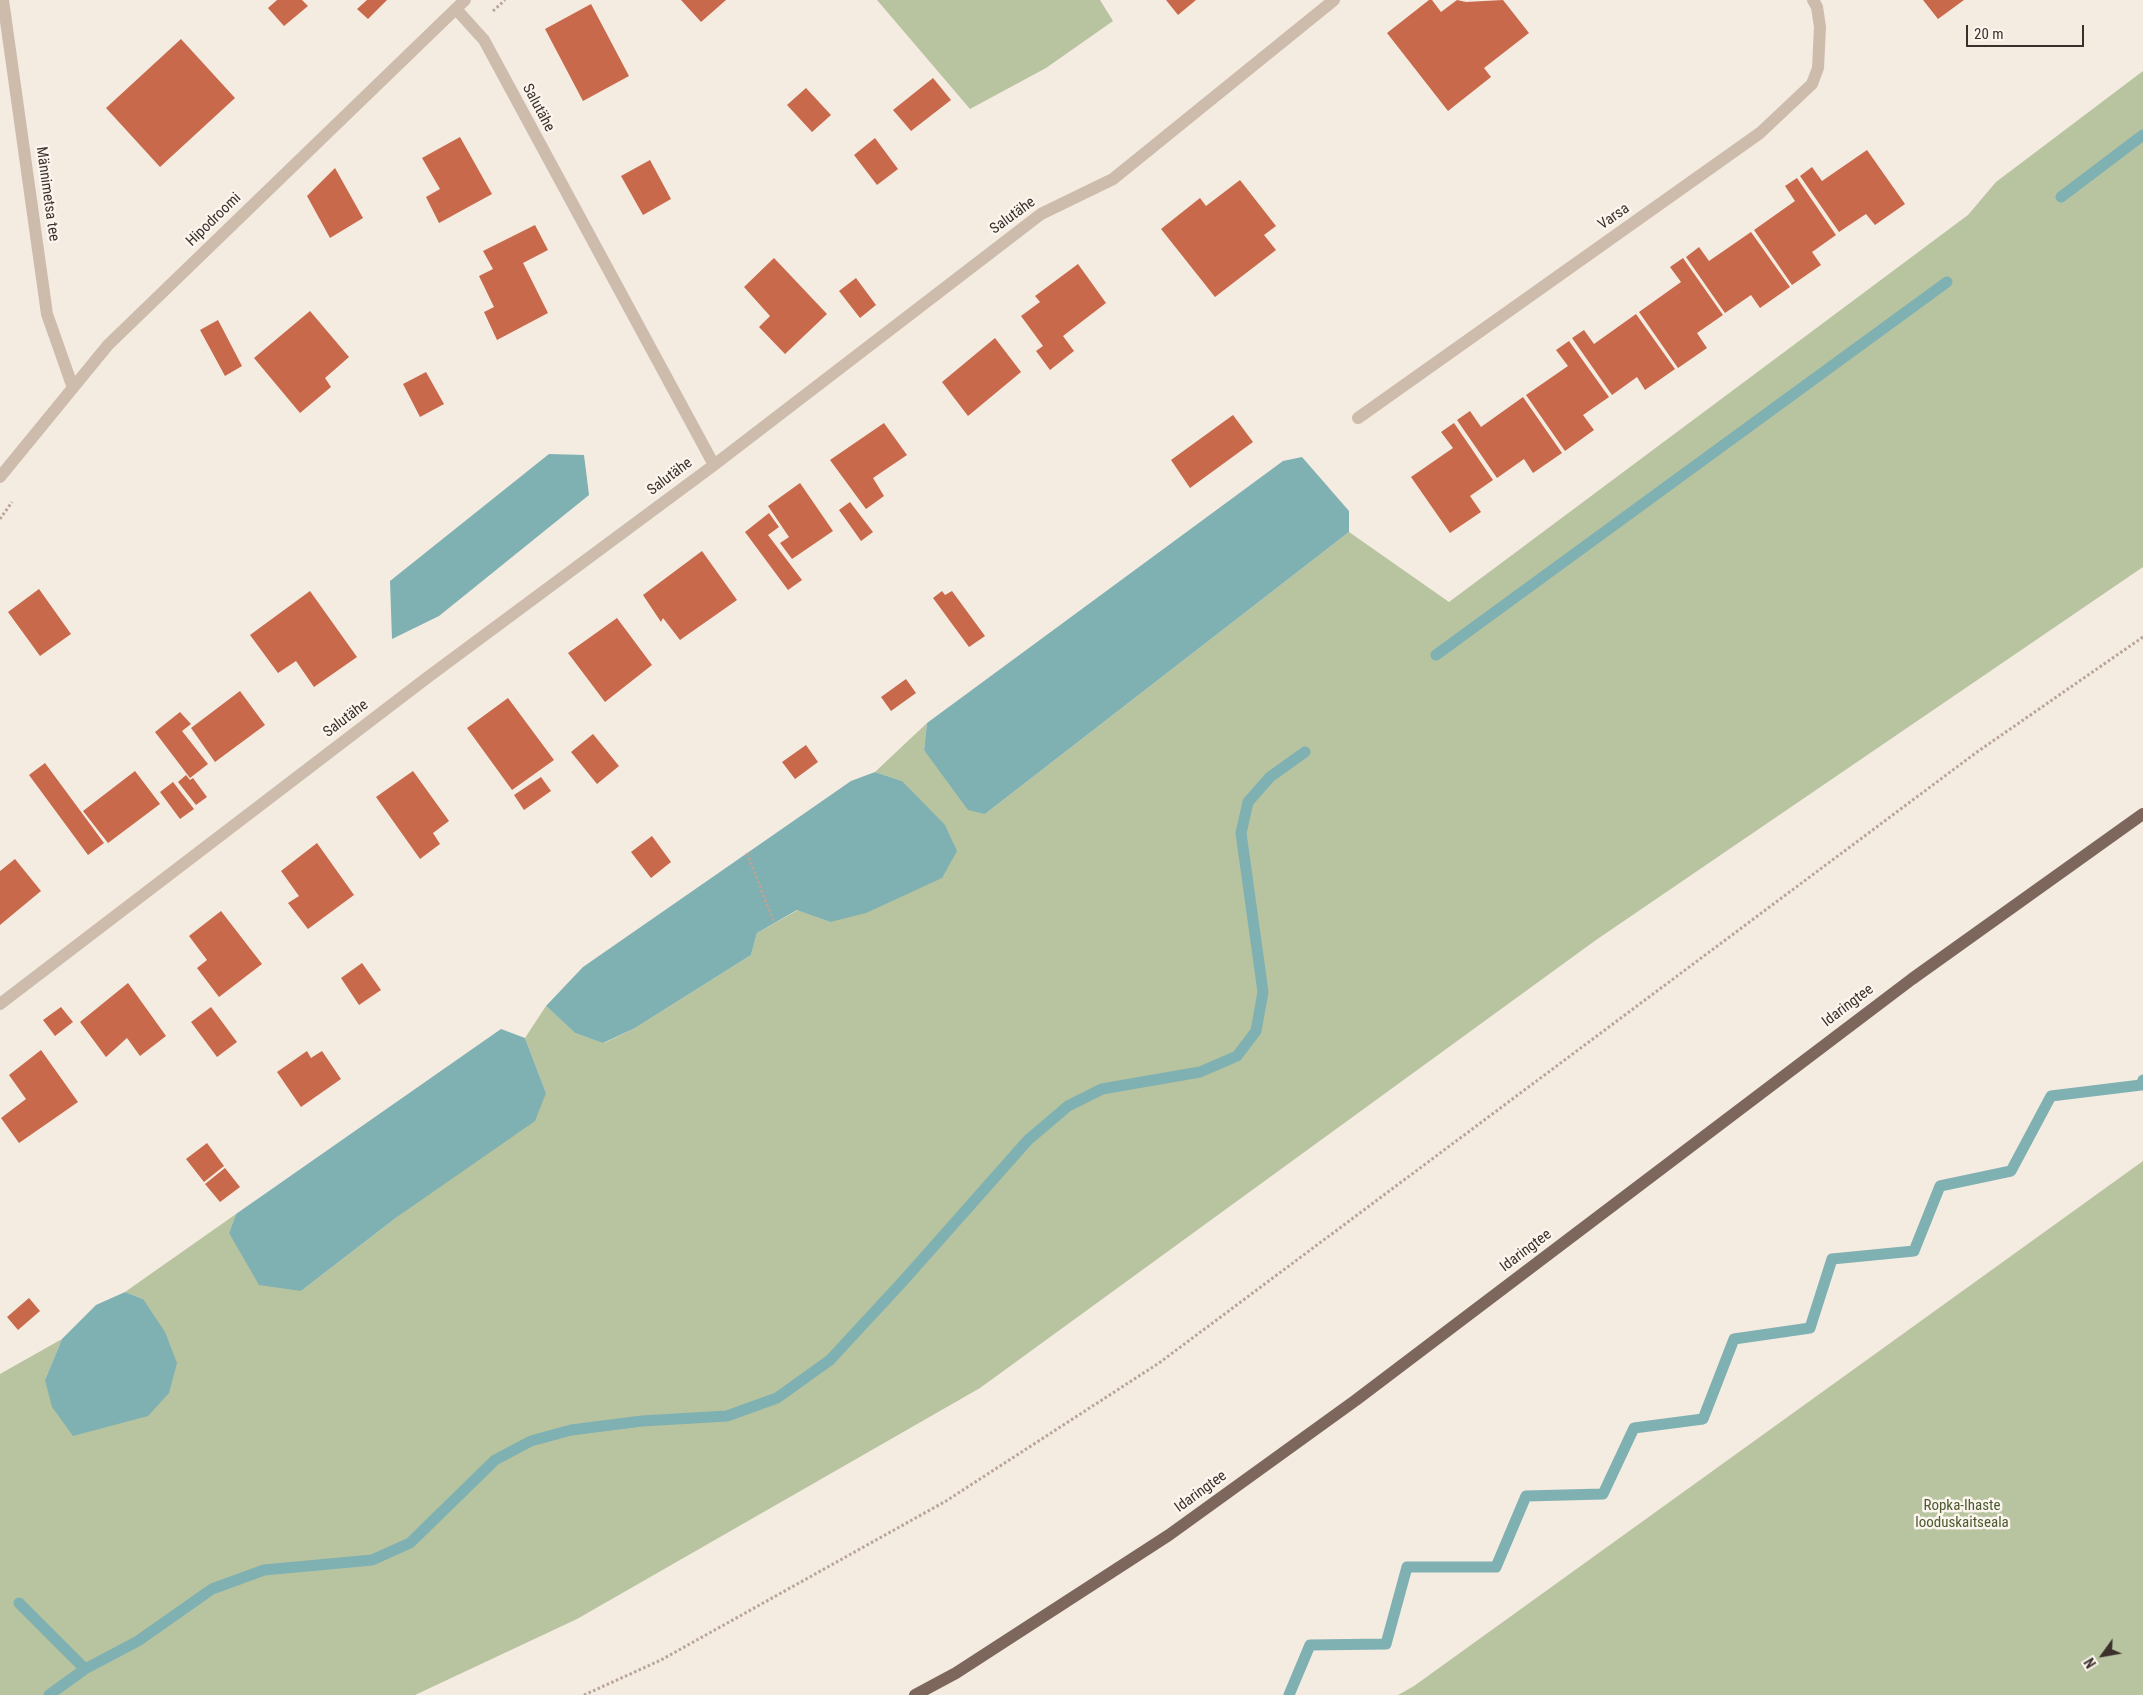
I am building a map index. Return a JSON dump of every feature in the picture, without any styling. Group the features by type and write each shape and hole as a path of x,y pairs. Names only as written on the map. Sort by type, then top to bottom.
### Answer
{"main road":[{"name":"Idaringtee","path":"915,1695 956,1673 1169,1535 1356,1400 1912,979 2143,814"}],"street":[{"name":"Männimetsa tee","path":"3,0 47,314 73,388"},
{"name":"Salutähe","path":"0,1004 428,676 714,465 1041,214 1113,179 1334,0"},
{"name":"Varsa","path":"1358,418 1760,133 1812,84 1818,68 1820,27 1817,7 1813,0"},
{"name":"Hipodroomi","path":"0,477 108,345 460,4"},
{"name":"Salutähe","path":"460,4 484,40 714,465"}],"path":[{"path":"584,1695 661,1660 946,1501 1159,1362 1976,752 2143,637"},
{"path":"747,853 774,923"}],"green space":[{"path":"877,0 1100,0 1113,21 1046,68 970,109"},
{"path":"2143,71 2143,567 1596,940 980,1388 577,1619 415,1695 0,1695 0,1374 62,1339 45,1380 143,1299 125,1292 236,1214 229,1233 301,1291 397,1217 546,1093 525,1038 546,1006 575,1033 604,1043 635,1028 751,955 757,933 798,910 830,922 902,781 875,772 927,723 924,750 985,814 1349,532 1449,602 1968,215 1996,182"},
{"name":"Ropka-Ihaste looduskaitseala","path":"2143,1161 2143,1695 1398,1695 1414,1686"}],"water":[{"path":"549,454 584,455 589,495 439,616 392,639 390,581"},
{"path":"1302,457 1349,511 1349,532 985,814 968,810 924,750 927,723 1283,461"},
{"path":"875,772 902,781 945,825 957,851 942,878 866,913 830,922 797,910 757,933 751,955 635,1028 603,1043 575,1033 546,1006 583,967 851,781"},
{"path":"501,1029 525,1038 546,1093 535,1121 397,1217 301,1291 259,1285 229,1233 236,1214"},
{"path":"125,1292 143,1299 165,1332 177,1363 169,1393 148,1416 73,1436 52,1407 45,1380 62,1339 96,1305"}],"building":[{"path":"277,0 302,0 308,6 284,26 268,8"},
{"path":"367,0 387,0 368,19 357,9"},
{"path":"681,0 726,0 701,22"},
{"path":"1166,0 1196,0 1178,15"},
{"path":"1429,0 1432,0 1441,12 1457,0 1466,2 1503,0 1529,33 1484,68 1491,77 1448,111 1387,33"},
{"path":"1923,0 1964,0 1938,19"},
{"path":"591,4 629,76 583,101 545,29"},
{"path":"181,39 235,98 160,167 106,108"},
{"path":"933,78 951,100 911,131 893,110"},
{"path":"806,88 831,115 812,132 787,105"},
{"path":"460,137 492,194 439,223 426,197 440,189 422,158"},
{"path":"875,138 898,169 877,185 854,155"},
{"path":"1867,150 1905,204 1875,225 1866,214 1839,232 1800,176 1812,167 1822,181"},
{"path":"650,160 671,199 643,215 621,176"},
{"path":"335,168 363,218 330,238 307,196"},
{"path":"1797,178 1836,235 1812,252 1821,265 1792,285 1754,230 1795,201 1785,186"},
{"path":"1240,180 1276,226 1264,235 1276,250 1215,297 1161,229 1200,198 1206,206"},
{"path":"535,225 548,250 523,263 548,313 497,340 484,312 494,307 479,276 493,269 483,251"},
{"path":"1751,232 1790,287 1760,308 1751,295 1725,313 1686,257 1699,247 1709,261"},
{"path":"774,258 827,314 785,354 759,327 770,316 744,287"},
{"path":"1683,258 1723,315 1697,333 1707,348 1678,368 1639,312 1681,282 1670,267"},
{"path":"1078,264 1106,303 1063,336 1074,351 1050,370 1036,351 1043,346 1021,316 1040,302 1035,296"},
{"path":"856,278 876,305 860,318 839,291"},
{"path":"310,311 349,357 325,378 331,387 300,413 254,358"},
{"path":"1636,314 1675,369 1645,390 1637,377 1612,395 1572,338 1584,330 1594,344"},
{"path":"218,320 242,366 225,376 200,330"},
{"path":"995,338 1021,372 968,416 942,382"},
{"path":"1569,341 1609,397 1583,415 1594,430 1565,451 1526,395 1568,366 1556,350"},
{"path":"426,372 444,404 420,417 403,384"},
{"path":"1523,397 1562,453 1533,473 1524,459 1497,478 1457,420 1470,411 1481,427"},
{"path":"1233,415 1253,442 1190,488 1171,460"},
{"path":"884,423 907,455 873,478 884,496 866,509 830,460"},
{"path":"1454,423 1493,480 1470,496 1481,512 1450,533 1411,477 1453,448 1441,432"},
{"path":"800,483 833,531 792,559 780,543 789,537 768,506"},
{"path":"850,502 873,532 861,541 839,510"},
{"path":"769,513 779,527 768,535 802,580 788,590 745,532"},
{"path":"702,551 737,600 680,640 663,618 661,622 643,595"},
{"path":"39,589 71,634 40,656 8,612"},
{"path":"310,591 357,657 314,687 296,661 278,673 250,635"},
{"path":"942,591 945,595 952,591 985,636 969,647 933,598"},
{"path":"617,618 652,665 605,702 568,653"},
{"path":"906,679 916,693 891,711 881,697"},
{"path":"240,691 265,725 215,762 191,728"},
{"path":"508,698 554,760 512,790 467,728"},
{"path":"180,712 191,724 182,731 208,764 190,778 155,732"},
{"path":"593,734 619,766 597,784 571,752"},
{"path":"806,745 818,762 795,779 782,762"},
{"path":"45,763 104,843 88,855 29,775"},
{"path":"135,771 160,804 108,843 83,811"},
{"path":"413,771 449,821 433,833 440,844 420,859 376,797"},
{"path":"186,775 190,780 193,778 207,797 196,805 178,782"},
{"path":"541,777 551,791 524,810 514,795"},
{"path":"173,782 194,809 180,819 160,792"},
{"path":"652,836 671,862 651,878 631,852"},
{"path":"317,843 354,895 308,929 288,903 299,896 281,871"},
{"path":"15,859 41,891 0,925 0,871"},
{"path":"221,911 262,964 219,997 197,968 207,960 189,936"},
{"path":"362,963 381,990 359,1005 341,978"},
{"path":"128,983 166,1036 140,1056 127,1038 106,1057 80,1022"},
{"path":"61,1007 73,1022 55,1036 43,1020"},
{"path":"211,1007 237,1042 217,1057 191,1022"},
{"path":"41,1050 78,1102 19,1143 1,1118 26,1099 9,1075"},
{"path":"307,1051 311,1058 322,1051 341,1079 301,1107 277,1072"},
{"path":"207,1143 224,1166 204,1182 186,1159"},
{"path":"225,1168 240,1187 220,1202 205,1184"},
{"path":"29,1298 40,1311 18,1330 7,1317"}],"waterway":[{"path":"2061,197 2143,135"},
{"path":"1436,655 1947,282"},
{"path":"49,1695 85,1669 138,1641 212,1589 264,1570 372,1560 410,1543 495,1460 531,1441 571,1430 642,1421 727,1416 777,1398 830,1360 1028,1140 1068,1106 1102,1089 1200,1072 1237,1056 1256,1031 1263,992 1241,833 1248,802 1270,777 1305,752"},
{"path":"1289,1695 1310,1645 1386,1644 1407,1567 1496,1567 1526,1496 1603,1494 1634,1428 1703,1419 1734,1339 1810,1328 1832,1259 1914,1251 1940,1186 2011,1171 2051,1096 2141,1085 2143,1080"},
{"path":"19,1603 85,1669"}]}
